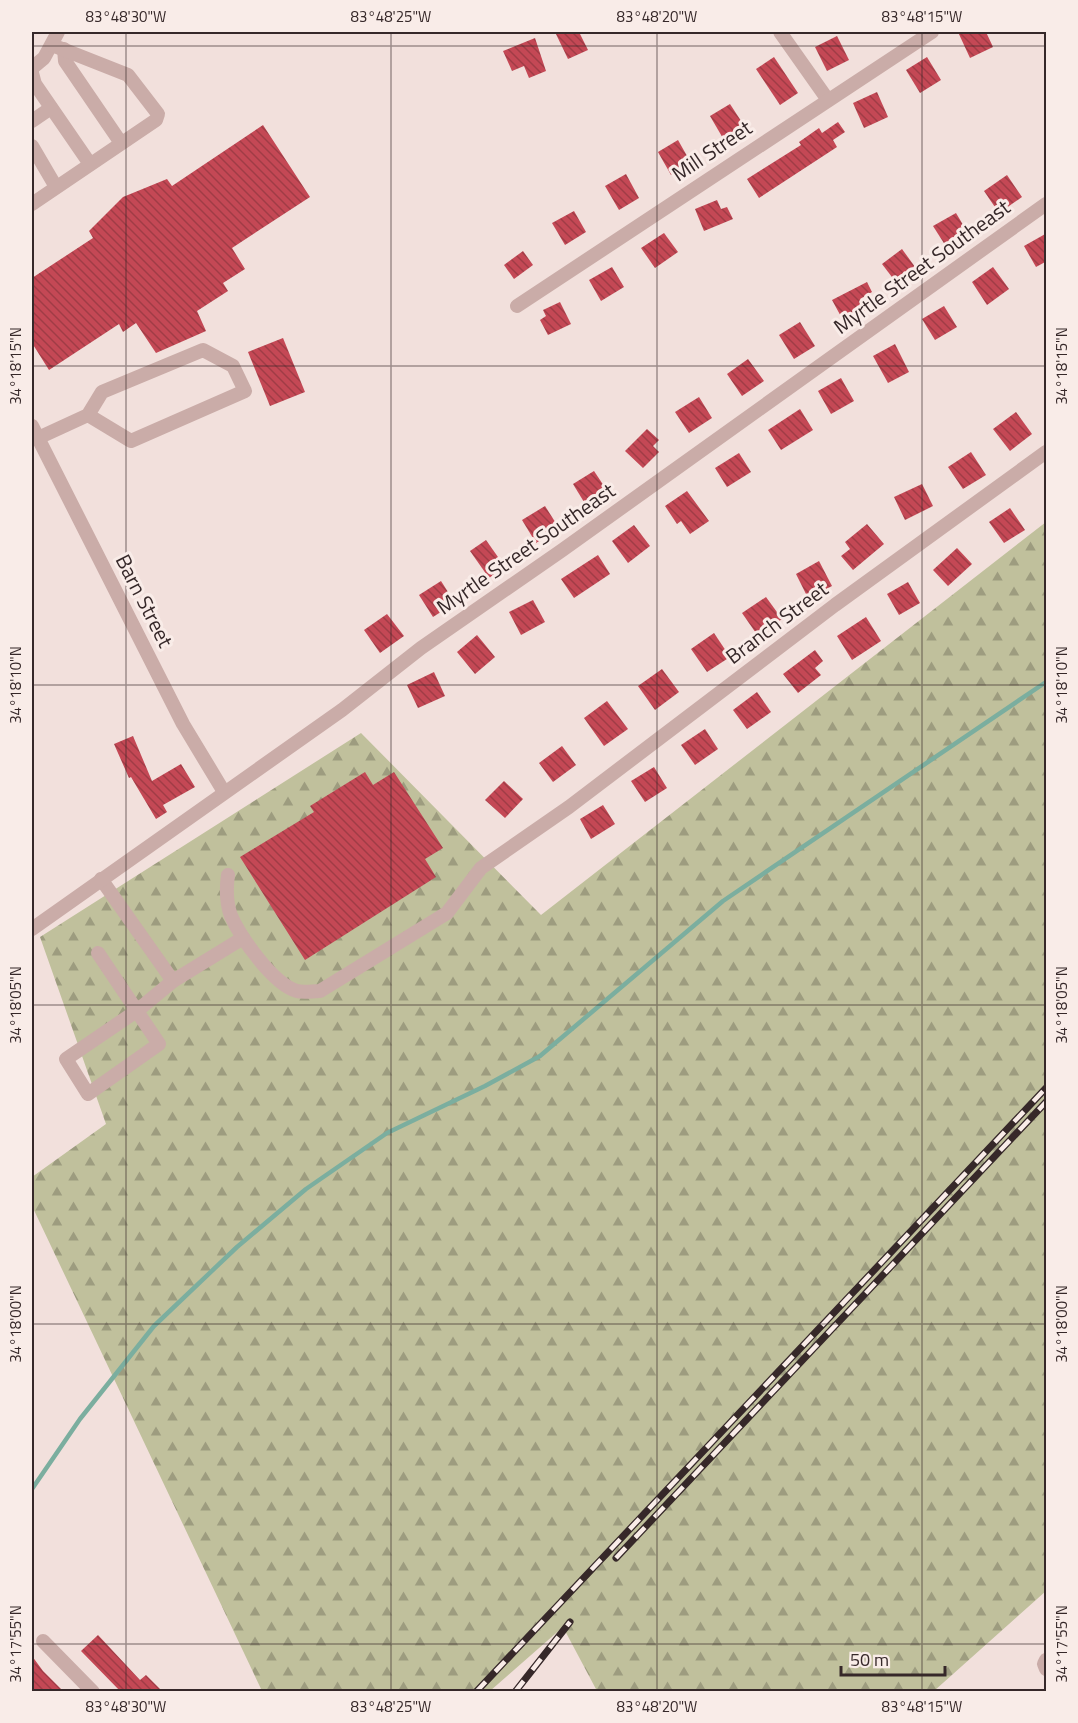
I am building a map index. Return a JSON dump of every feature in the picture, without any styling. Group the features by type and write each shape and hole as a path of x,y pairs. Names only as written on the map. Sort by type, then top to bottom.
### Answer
{"street":[{"path":"58,32 58,47 65,61 121,143"},
{"path":"780,32 828,100"},
{"name":"Mill Street","path":"517,306 932,32"},
{"path":"32,68 58,47"},
{"path":"32,204 156,120 158,114 128,75 58,47"},
{"path":"32,73 51,108 90,165"},
{"path":"32,121 51,108"},
{"path":"32,146 56,187"},
{"name":"Myrtle Street Southeast","path":"32,929 342,710 421,648 571,544 1047,204"},
{"path":"35,432 88,416 102,392 203,350 232,366 245,391 130,441 88,416"},
{"name":"Barn Street","path":"35,432 178,714 224,792"},
{"name":"Branch Street","path":"228,875 226,895 231,915 243,938 285,985 298,992 320,991 447,913 481,868 640,754 844,598 1047,452"},
{"path":"101,879 173,981"},
{"path":"98,953 138,1010 159,1044 88,1094 66,1059 138,1010 173,981 243,938"},
{"path":"43,1641 93,1692"},
{"path":"1047,1660 1044,1664 1047,1669"}],"green space":[{"path":"1046,522 1046,1591 934,1691 597,1691 563,1627 490,1691 262,1691 32,1206 32,1177 106,1124 40,937 361,733 541,915"}],"building":[{"path":"555,32 579,32 588,50 568,59"},
{"path":"958,32 986,32 993,47 970,58"},
{"path":"837,36 849,60 827,71 815,47"},
{"path":"535,38 546,71 529,78 524,66 512,71 503,51"},
{"path":"774,57 798,93 780,105 756,69"},
{"path":"927,57 941,80 920,93 906,70"},
{"path":"877,92 888,117 864,128 853,103"},
{"path":"730,104 745,127 724,140 710,116"},
{"path":"838,122 845,132 833,140 837,147 759,198 747,179 801,145 799,142 819,128 822,133"},
{"path":"263,125 310,197 232,248 245,269 223,283 228,291 197,311 206,331 156,353 136,323 123,332 119,324 49,370 32,343 32,278 93,238 89,231 123,197 167,179 172,186"},
{"path":"678,140 691,163 671,175 658,152"},
{"path":"626,174 639,198 619,210 605,186"},
{"path":"1007,175 1022,197 999,213 984,191"},
{"path":"717,200 721,209 727,207 733,219 704,231 695,209"},
{"path":"574,211 586,232 565,245 552,223"},
{"path":"956,213 969,235 947,248 933,226"},
{"path":"664,233 678,252 655,268 641,248"},
{"path":"1047,233 1047,261 1036,267 1024,246"},
{"path":"902,249 918,271 898,285 882,264"},
{"path":"523,251 533,265 514,279 504,265"},
{"path":"612,267 624,287 601,301 589,280"},
{"path":"993,267 1009,289 987,305 972,282"},
{"path":"867,282 872,292 860,299 866,310 844,322 832,300"},
{"path":"560,302 571,324 548,335 540,320 546,316 543,310"},
{"path":"944,306 957,327 935,340 922,319"},
{"path":"800,322 815,346 794,359 779,335"},
{"path":"283,338 305,392 270,406 248,352"},
{"path":"895,344 909,372 888,383 873,356"},
{"path":"748,359 764,381 742,396 727,374"},
{"path":"841,378 854,401 831,414 818,391"},
{"path":"699,397 712,418 689,433 675,412"},
{"path":"800,409 813,430 781,450 768,430"},
{"path":"1016,412 1032,434 1010,451 993,429"},
{"path":"647,429 659,440 653,446 659,452 643,468 625,451"},
{"path":"971,452 986,475 963,489 948,467"},
{"path":"739,453 751,472 727,487 715,468"},
{"path":"594,471 606,489 584,502 573,484"},
{"path":"922,484 933,506 905,520 894,497"},
{"path":"687,491 709,521 690,534 681,521 677,524 665,506"},
{"path":"545,506 559,528 536,543 522,520"},
{"path":"1010,508 1025,530 1004,543 989,522"},
{"path":"867,524 884,544 853,570 841,556 850,549 845,542"},
{"path":"634,525 650,546 628,563 612,541"},
{"path":"486,540 505,567 489,578 470,551"},
{"path":"957,548 972,564 948,586 933,570"},
{"path":"598,555 610,574 574,598 561,579"},
{"path":"819,561 832,586 808,598 796,574"},
{"path":"441,581 455,603 433,617 419,595"},
{"path":"908,582 920,603 899,615 887,594"},
{"path":"766,597 782,619 758,636 742,613"},
{"path":"533,600 545,622 521,635 509,612"},
{"path":"387,614 404,636 380,653 364,630"},
{"path":"866,617 881,641 852,660 837,636"},
{"path":"714,633 730,657 707,672 691,649"},
{"path":"477,635 495,657 475,674 457,652"},
{"path":"815,650 823,661 815,668 821,675 798,693 783,674"},
{"path":"662,669 679,692 655,710 638,686"},
{"path":"434,672 445,696 418,708 407,685"},
{"path":"757,692 771,712 747,729 733,710"},
{"path":"607,701 628,729 604,746 584,718"},
{"path":"705,729 718,749 695,765 681,745"},
{"path":"133,736 152,781 181,764 195,787 163,805 167,812 156,819 131,777 129,778 114,744"},
{"path":"562,746 576,765 553,782 539,763"},
{"path":"654,767 667,788 645,802 631,781"},
{"path":"365,772 373,785 394,772 443,848 425,859 436,877 305,960 240,857 314,812 310,806"},
{"path":"504,781 523,799 505,818 485,800"},
{"path":"603,805 615,824 591,839 580,819"},
{"path":"98,1635 140,1680 146,1675 163,1692 121,1692 81,1651"},
{"path":"32,1656 43,1671 64,1692 32,1692"}],"waterway":[{"path":"32,1489 80,1419 154,1326 237,1247 306,1189 387,1133 485,1086 540,1056 723,901 1046,682"}],"railway":[{"path":"476,1692 1046,1088"},
{"path":"616,1558 1046,1102"},
{"path":"515,1692 570,1622"}]}
